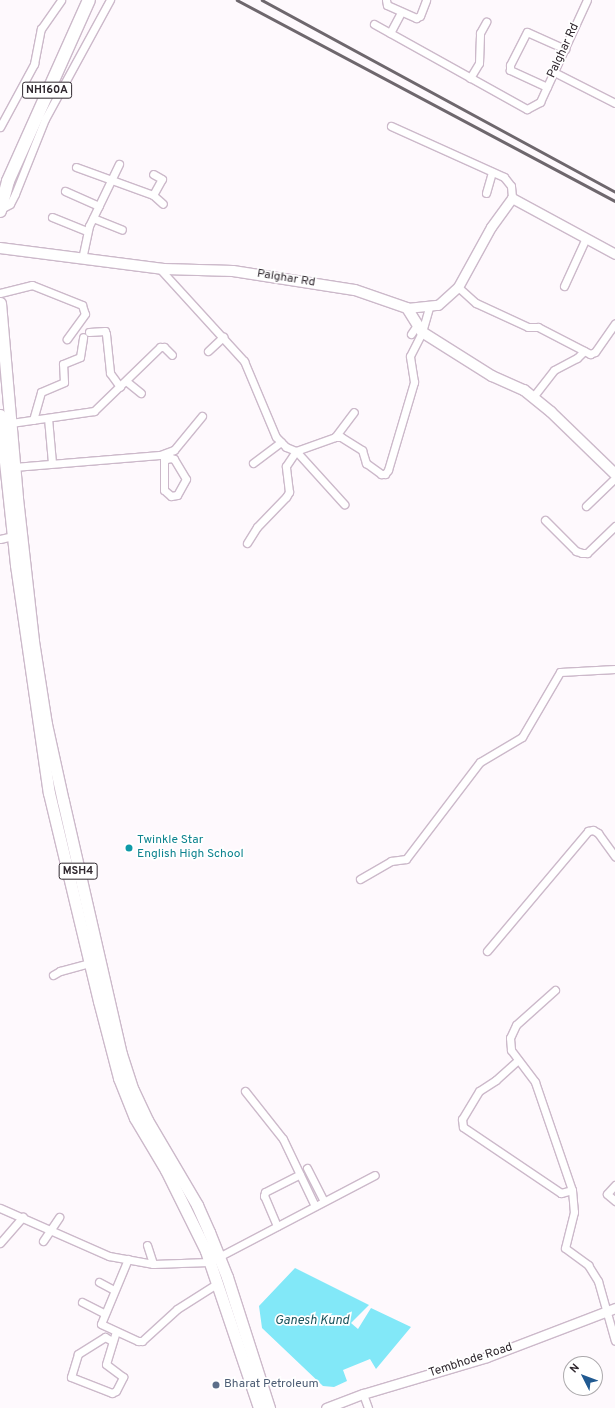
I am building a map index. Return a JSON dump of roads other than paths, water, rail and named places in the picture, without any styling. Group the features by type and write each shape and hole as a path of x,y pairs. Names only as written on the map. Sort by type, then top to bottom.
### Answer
{"highway":[{"name":"NH160A","path":"0,210 8,181 89,0"}],"main road":[{"name":"Palghar Rd","path":"0,248 160,269 233,271 355,290 408,308"},
{"name":"MSH4","path":"0,303 11,423 17,535"},
{"path":"408,308 420,328 492,376 524,390 533,397 615,474"},
{"name":"MSH4","path":"0,415 46,724 68,848 88,935 121,1054 133,1090 147,1120 197,1205 214,1259 270,1408"},
{"name":"MSH4","path":"88,935 90,963 119,1078 135,1118 166,1170 214,1259 218,1283 259,1408"}],"street":[{"path":"0,127 4,112 34,64 41,28 61,0"},
{"path":"0,210 10,204 16,194 45,120 110,0"},
{"path":"386,0 387,5 416,18 420,16 426,0"},
{"name":"Palghar Rd","path":"470,78 527,109 540,102 588,0"},
{"path":"390,33 401,12"},
{"path":"374,24 470,78 479,63 480,33 486,22"},
{"path":"547,87 510,70 510,65 527,32 565,48"},
{"path":"554,72 615,103"},
{"path":"335,437 357,445 362,450 366,463 380,474 385,474 414,382 410,356 429,308 438,305 458,287 491,226 512,198 511,186 507,180 391,126"},
{"path":"82,259 87,231 119,164"},
{"path":"76,167 112,178 153,195 163,204"},
{"path":"486,192 492,172"},
{"path":"153,174 162,179 153,195"},
{"path":"65,192 99,206"},
{"path":"512,198 615,254"},
{"path":"52,217 87,231"},
{"path":"93,218 122,230"},
{"path":"564,286 586,238"},
{"path":"160,269 244,361 271,427 281,442 296,451 344,504"},
{"path":"0,293 32,285 82,304 85,314 67,339"},
{"path":"458,287 476,303 528,327 538,327 590,354 595,352 615,323"},
{"name":"Palghar Rd","path":"408,308 429,308"},
{"path":"411,334 420,328"},
{"path":"89,332 105,331 110,373 120,387"},
{"path":"33,420 41,392 64,382 63,364 80,357 83,337"},
{"path":"208,351 223,337"},
{"path":"11,423 94,411 160,347 164,348 172,356"},
{"path":"533,397 554,370 577,358 584,351"},
{"path":"126,381 140,393"},
{"path":"247,543 257,527 289,492 286,466 296,451 335,437 354,412"},
{"path":"14,466 169,455 174,459 186,479 177,495 171,496 164,490 164,460 169,455 174,450 202,416"},
{"path":"48,418 52,463"},
{"path":"253,463 281,442"},
{"path":"586,506 615,478"},
{"path":"545,520 576,551 582,553 587,553 615,526"},
{"path":"0,538 17,535"},
{"path":"360,879 391,861 406,859 480,762 522,737 560,672 615,669"},
{"path":"487,951 588,831 593,830 598,833 615,856"},
{"path":"53,975 60,970 90,963"},
{"path":"555,990 516,1025 510,1038 511,1050 535,1082 543,1100 572,1190 574,1212 565,1248 588,1265 594,1275 615,1342"},
{"path":"518,1060 478,1091 462,1119 463,1127 561,1193 572,1190"},
{"path":"245,1091 284,1139 315,1206"},
{"path":"307,1168 324,1201"},
{"path":"277,1226 264,1196 266,1192 300,1174"},
{"path":"0,1208 23,1217 50,1232 109,1256 153,1264 214,1259 375,1175"},
{"path":"615,1185 607,1194 615,1201"},
{"path":"0,1243 23,1217"},
{"path":"43,1241 59,1217"},
{"path":"147,1246 153,1264"},
{"path":"128,1259 104,1313 101,1324 116,1332 142,1341 177,1309 218,1283"},
{"path":"99,1282 114,1290"},
{"path":"82,1302 104,1313"},
{"name":"Tembhode Road","path":"326,1408 363,1394 487,1357 615,1308"},
{"path":"112,1341 105,1337 78,1354 71,1377 116,1392 123,1380 123,1377 106,1364 116,1332"},
{"path":"363,1394 368,1408"}],"water":[{"name":"Ganesh Kund","path":"295,1268 369,1305 351,1323 358,1329 371,1308 411,1327 376,1369 370,1359 343,1370 347,1381 334,1387 323,1386 262,1328 259,1306"}],"railway":[{"path":"237,0 615,201"},
{"path":"262,0 615,192"}],"place":[{"name":"Twinkle Star English High School","path":"129,848"},
{"name":"Bharat Petroleum","path":"216,1385"}]}
